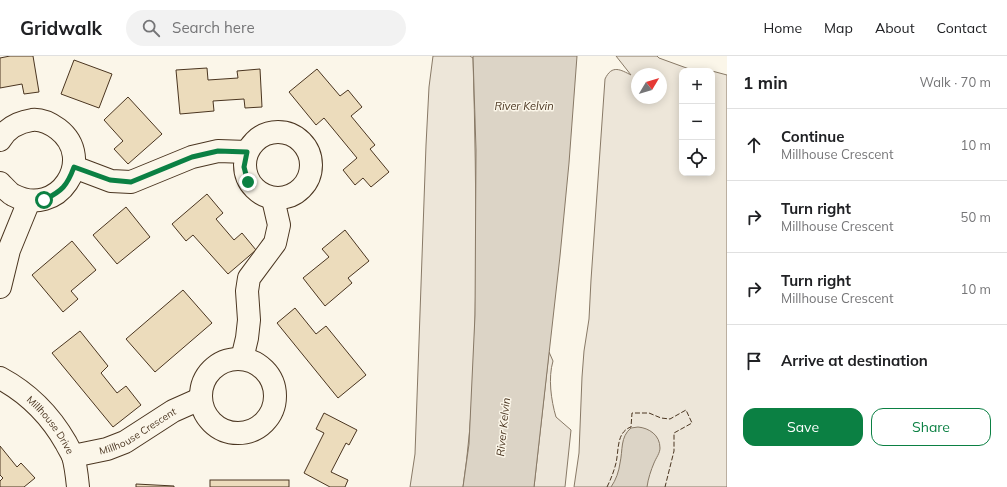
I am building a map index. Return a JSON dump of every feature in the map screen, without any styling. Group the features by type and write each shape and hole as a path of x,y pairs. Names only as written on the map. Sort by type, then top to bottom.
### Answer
{"street":[{"path":"0,140 3,134 17,123 34,120 51,124 65,134 73,150 74,167 68,182 58,193 44,200 29,201 13,195 0,183"},
{"path":"276,132 288,133 299,139 306,148 311,159 311,172 306,183 298,192 286,198 273,199 259,193 248,182 244,167 247,152 254,142 264,134 276,132"},
{"path":"74,167 110,180 131,182 192,157 218,151 247,152"},
{"path":"242,359 247,338 249,320 247,291 248,278 275,243 279,225 273,199"},
{"path":"0,287 9,250 29,201"},
{"path":"242,359 257,364 268,374 274,388 274,404 268,418 257,428 243,434 228,432 214,425 204,413 200,399 202,382 212,369 226,360 242,359"},
{"name":"Millhouse Drive","path":"0,378 12,384 32,399 49,418 62,436 73,456 78,487"},
{"name":"Millhouse Crescent","path":"73,456 125,442 173,410 200,399"}],"shaded area":[{"path":"433,56 470,56 473,58 476,212 475,320 470,431 463,487 410,487 415,454 426,145 429,87"},
{"path":"616,56 657,56 686,68 679,68 679,176 715,176 715,72 727,75 727,487 574,487 579,453 582,377 589,319 605,79 611,71 620,70 631,75"},
{"path":"549,352 553,361 551,368 551,389 556,417 571,430 565,487 534,487"}],"water":[{"name":"River Kelvin","path":"473,56 577,56 560,256 534,487 463,487 469,444 475,315 476,150"},
{"path":"638,427 653,433 660,443 659,452 647,487 611,487 618,472 622,444 625,435 631,428"}],"building":[{"path":"10,56 33,56 39,92 24,94 22,84 0,88 0,58"},
{"path":"74,60 112,74 99,108 61,94"},
{"path":"207,68 208,80 238,78 237,71 260,69 262,107 245,108 244,99 213,101 214,111 180,114 176,70"},
{"path":"317,69 340,96 348,90 362,107 351,116 375,145 370,149 389,172 371,187 363,178 355,185 343,170 357,158 324,118 316,125 289,92"},
{"path":"128,97 162,134 128,164 114,149 123,141 104,120"},
{"path":"207,194 223,213 216,219 234,240 242,233 256,250 228,274 193,235 186,241 172,224"},
{"path":"126,207 150,237 117,264 93,235"},
{"path":"345,230 369,261 348,278 352,283 325,306 303,278 329,257 322,249"},
{"path":"72,241 96,270 71,291 78,299 63,312 32,275"},
{"path":"183,290 212,323 155,372 126,339"},
{"path":"295,308 316,334 326,326 366,375 338,398 277,323"},
{"path":"80,331 108,366 101,373 117,393 126,386 141,405 113,427 52,353"},
{"path":"324,413 357,430 349,445 346,443 331,472 348,480 345,487 330,487 304,473 324,433 316,429"},
{"path":"0,446 17,467 21,463 35,478 24,487 0,487 0,481 3,478 0,475"},
{"path":"210,480 289,480 289,487 210,487"},
{"path":"136,484 174,486 174,487 136,487"}],"fence":[{"path":"607,487 615,466 620,437 626,429 631,427 632,413 649,413 661,418 670,419 686,410 692,423 674,433 674,451 665,487"}],"route":[{"path":"44,200 58,193 68,182 74,167 110,180 131,182 192,157 218,151 247,152 244,167 248,182"}]}
